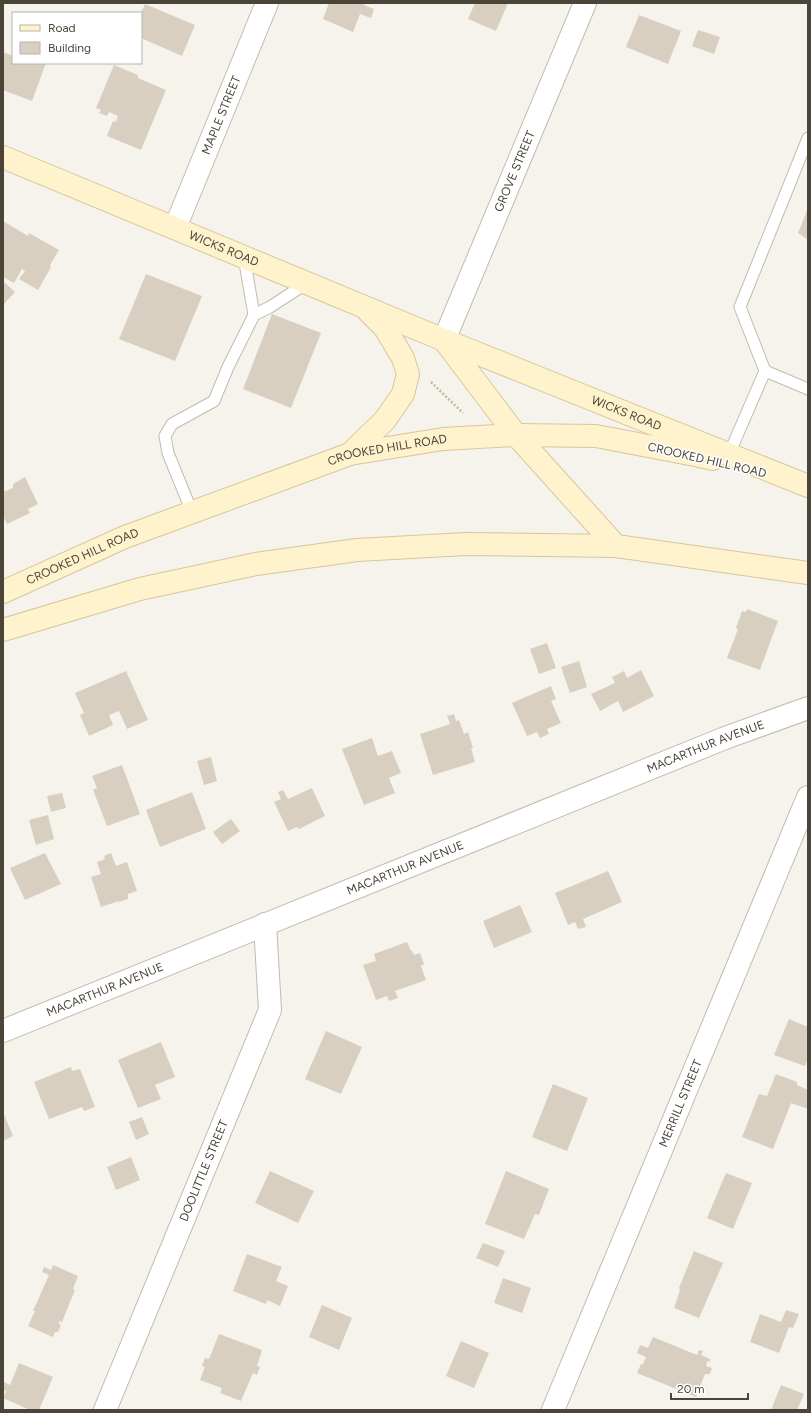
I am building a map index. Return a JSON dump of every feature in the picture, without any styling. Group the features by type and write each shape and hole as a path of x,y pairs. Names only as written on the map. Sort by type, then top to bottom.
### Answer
{"main road":[{"name":"WICKS ROAD","path":"3,156 444,340 800,483"},
{"path":"350,454 385,420 403,394 408,374 403,358 386,328 364,307"},
{"path":"444,340 516,435 616,546"},
{"name":"CROOKED HILL ROAD","path":"3,592 125,537 350,454 443,439 516,435 596,436 695,455 800,483"},
{"path":"3,630 140,589 256,564 357,550 466,544 616,546 808,573"}],"street":[{"name":"MAPLE STREET","path":"174,228 268,3"},
{"name":"GROVE STREET","path":"444,340 585,3"},
{"name":"MACARTHUR AVENUE","path":"3,1031 718,741 808,708"},
{"name":"MERRILL STREET","path":"552,1410 808,797"},
{"name":"DOOLITTLE STREET","path":"105,1410 270,1010 265,924"}],"lane":[{"path":"729,454 765,371 740,307 808,138"},
{"path":"192,512 168,453 165,436 172,424 214,401 228,367 254,315 244,257"},
{"path":"254,315 270,307 307,283"},
{"path":"765,371 808,389"}],"path":[{"path":"430,382 468,418"}],"building":[{"path":"329,3 365,3 364,5 374,9 371,18 360,14 353,32 323,19"},
{"path":"475,3 508,3 496,31 468,19"},
{"path":"145,4 195,25 182,56 142,38 141,12"},
{"path":"639,15 681,31 668,64 626,47"},
{"path":"698,30 720,37 714,54 692,46"},
{"path":"3,52 12,56 12,64 46,64 32,101 3,90"},
{"path":"114,65 138,75 138,78 166,90 141,150 107,136 113,121 116,122 118,116 109,112 107,116 99,113 101,110 96,108"},
{"path":"808,208 808,240 798,233"},
{"path":"3,221 28,236 29,233 59,250 38,290 19,279 25,271 22,269 14,283 3,277"},
{"path":"146,274 202,296 175,361 119,339"},
{"path":"3,281 15,292 4,304 3,303"},
{"path":"272,314 321,333 291,408 243,389"},
{"path":"25,477 38,504 28,509 30,513 7,524 4,518 3,519 3,492 13,488 13,484"},
{"path":"747,609 778,621 760,670 727,658 738,629 736,628 742,611 746,612"},
{"path":"547,643 556,668 539,674 530,649"},
{"path":"579,661 587,687 570,693 561,667"},
{"path":"641,670 654,696 623,712 618,701 600,711 591,694 615,683 612,677 624,671 627,678"},
{"path":"126,671 148,720 127,729 119,711 109,715 113,725 89,736 80,715 84,713 75,693"},
{"path":"551,686 556,699 551,701 561,723 547,729 549,734 540,738 537,732 527,736 512,703"},
{"path":"454,714 456,721 459,720 464,734 468,732 473,748 471,748 475,762 433,775 420,734 450,724 447,716"},
{"path":"372,738 378,756 392,751 401,773 389,778 395,793 364,805 342,749"},
{"path":"211,757 217,781 204,785 197,761"},
{"path":"122,765 140,814 107,826 93,790 97,788 92,776"},
{"path":"312,788 325,816 299,829 297,827 288,831 274,802 281,799 278,792 283,790 288,799"},
{"path":"192,792 206,829 160,847 146,810"},
{"path":"62,793 66,808 51,812 47,796"},
{"path":"48,815 54,839 36,845 29,820"},
{"path":"231,819 240,831 222,844 213,832"},
{"path":"45,853 61,884 25,900 10,868"},
{"path":"111,853 116,866 127,862 137,891 128,894 128,899 101,907 91,877 101,874 97,862 105,859 104,856"},
{"path":"608,871 622,902 583,919 586,927 578,929 575,922 568,925 555,893"},
{"path":"520,905 532,932 494,948 483,921"},
{"path":"407,942 414,955 420,953 424,964 421,966 426,980 395,991 398,998 389,1001 387,996 376,1000 363,965 376,961 374,954"},
{"path":"789,1019 808,1027 808,1058 805,1066 774,1055"},
{"path":"326,1031 362,1047 341,1094 305,1079"},
{"path":"161,1042 175,1077 155,1085 161,1099 138,1108 118,1060"},
{"path":"71,1067 72,1071 80,1069 95,1107 84,1111 82,1107 49,1119 34,1082"},
{"path":"776,1074 797,1082 797,1085 808,1090 808,1109 791,1103 773,1149 742,1137 759,1094 767,1096"},
{"path":"553,1084 588,1098 567,1151 532,1137"},
{"path":"3,1112 13,1136 3,1141"},
{"path":"142,1117 149,1134 136,1140 129,1122"},
{"path":"131,1157 140,1180 116,1190 107,1167"},
{"path":"270,1171 314,1191 298,1223 255,1203"},
{"path":"506,1171 549,1189 539,1215 535,1214 524,1239 485,1224"},
{"path":"726,1173 752,1183 733,1229 707,1218"},
{"path":"483,1243 505,1251 498,1267 476,1258"},
{"path":"694,1251 723,1263 699,1318 674,1308 680,1290 679,1288"},
{"path":"247,1254 282,1267 276,1281 288,1286 280,1306 267,1300 266,1304 233,1291"},
{"path":"53,1265 78,1276 73,1289 75,1290 62,1322 59,1321 59,1324 61,1325 58,1332 55,1332 53,1337 28,1326 49,1275 42,1272 44,1267 51,1270"},
{"path":"503,1278 531,1288 522,1313 494,1303"},
{"path":"322,1305 352,1318 339,1350 309,1337"},
{"path":"786,1310 799,1314 793,1328 789,1327 779,1353 750,1342 760,1314 781,1322"},
{"path":"219,1334 262,1350 257,1366 260,1367 257,1375 253,1373 241,1401 220,1393 222,1388 200,1380 205,1367 202,1366 205,1358 209,1359"},
{"path":"653,1337 697,1355 699,1350 703,1351 701,1355 710,1359 710,1362 707,1361 706,1366 712,1368 710,1374 705,1374 696,1397 637,1373 646,1357 637,1353 640,1345 648,1348"},
{"path":"461,1341 489,1353 474,1388 446,1376"},
{"path":"19,1363 53,1377 39,1410 30,1410 3,1398 6,1391 3,1390 4,1382 10,1385"},
{"path":"781,1385 804,1394 797,1410 771,1410"}]}
